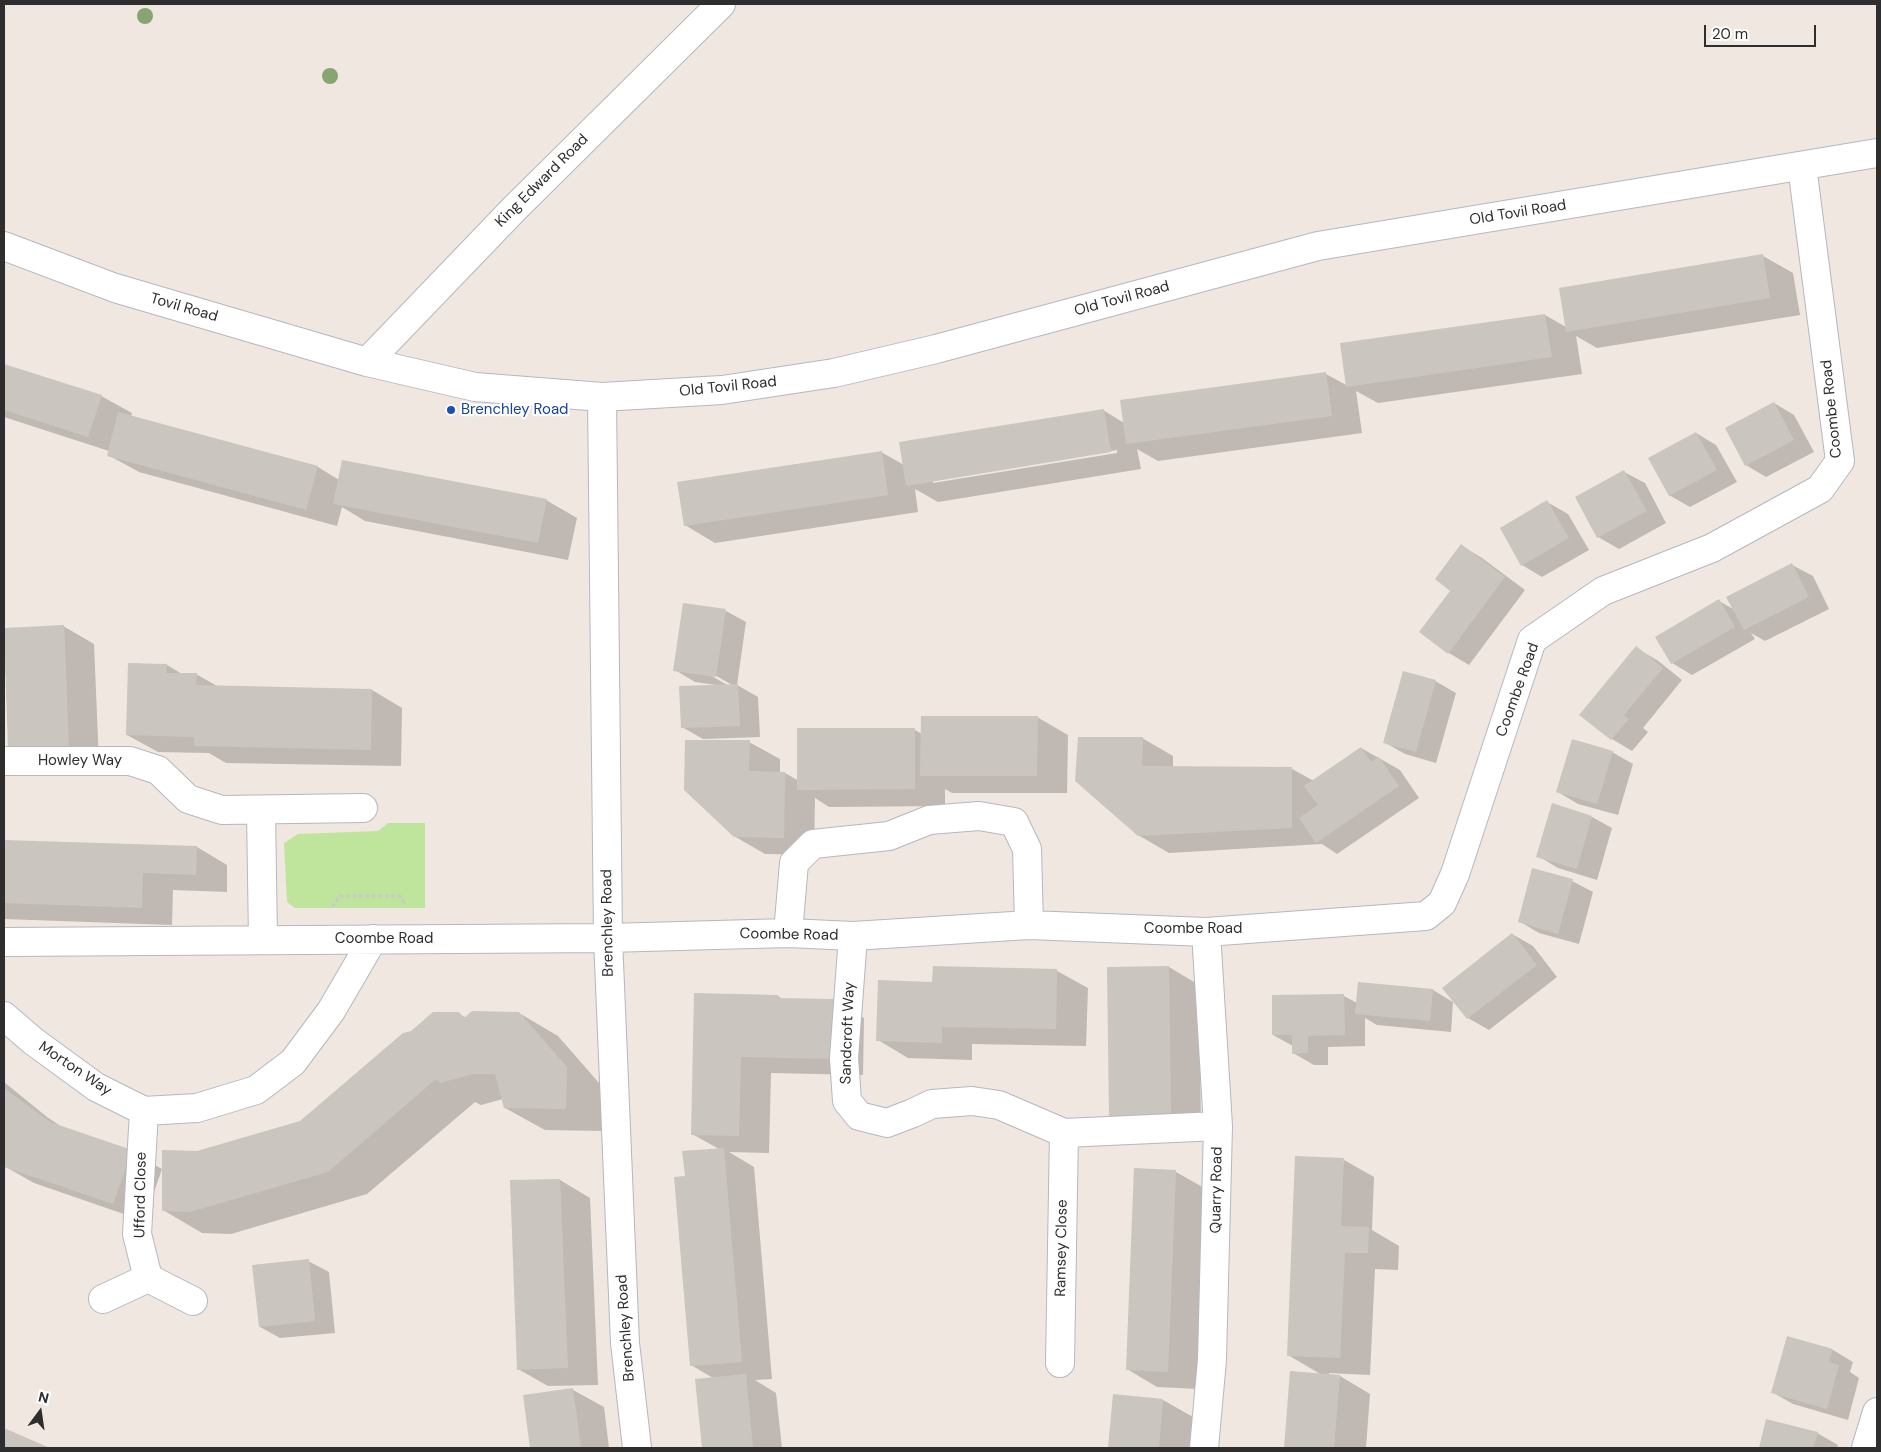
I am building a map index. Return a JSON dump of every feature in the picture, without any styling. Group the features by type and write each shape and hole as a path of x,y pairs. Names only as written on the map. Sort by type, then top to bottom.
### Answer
{"street":[{"name":"King Edward Road","path":"367,362 514,209 721,4"},
{"name":"Old Tovil Road","path":"367,362 475,387 602,398 722,390 834,373 946,346 1318,246 1877,153"},
{"name":"Coombe Road","path":"4,942 608,938 788,933 853,936 1029,926 1206,932 1426,916 1442,902 1456,874 1532,640 1603,591 1712,548 1820,489 1840,461 1802,166"},
{"name":"Tovil Road","path":"4,246 115,288 367,362"},
{"name":"Brenchley Road","path":"602,398 608,938 625,1343 637,1448"},
{"name":"Howley Way","path":"4,760 130,761 158,770 188,799 222,810 363,808"},
{"path":"261,810 263,940"},
{"path":"788,933 794,863 813,844 888,836 930,820 979,816 1014,822 1027,849 1029,926"},
{"name":"Quarry Road","path":"1204,1448 1212,1360 1218,1126 1206,932"},
{"name":"Sandcroft Way","path":"853,936 844,1058 847,1101 859,1116 887,1123 932,1104 972,1101 999,1105 1064,1132 1218,1126"},
{"name":"Morton Way","path":"4,1016 33,1041 96,1087 144,1111 197,1108 256,1090 293,1062 331,1012 373,939"},
{"name":"Ufford Close","path":"144,1111 137,1234 148,1278"},
{"name":"Ramsey Close","path":"1060,1363 1064,1132"},
{"path":"103,1299 148,1278 193,1301"},
{"path":"1866,1448 1877,1412"}],"green space":[{"path":"388,823 425,823 425,908 295,908 287,902 284,843 298,834 378,831"}],"building":[{"path":"1763,254 1770,298 1566,332 1559,288"},
{"path":"1545,314 1552,357 1346,387 1340,343"},
{"path":"4,364 102,395 88,437 4,410"},
{"path":"1326,372 1332,416 1126,444 1120,400"},
{"path":"1774,402 1794,440 1745,466 1725,428"},
{"path":"1104,409 1111,452 906,486 899,442"},
{"path":"118,412 318,466 306,510 107,456"},
{"path":"1696,432 1717,470 1669,496 1648,458"},
{"path":"882,451 888,495 684,526 677,482"},
{"path":"342,460 547,499 538,543 333,504"},
{"path":"1624,470 1647,511 1597,538 1575,497"},
{"path":"1547,500 1569,538 1521,566 1500,528"},
{"path":"1461,544 1505,577 1448,654 1419,632 1450,591 1435,579"},
{"path":"1792,563 1809,597 1744,630 1726,597"},
{"path":"1719,599 1735,627 1671,664 1655,637"},
{"path":"683,603 726,609 716,677 673,671"},
{"path":"64,625 69,746 8,749 4,628"},
{"path":"1636,646 1663,668 1624,715 1629,719 1611,740 1579,715"},
{"path":"128,663 167,664 166,673 197,673 196,685 372,689 371,750 194,746 194,737 126,735"},
{"path":"1403,671 1436,680 1416,752 1383,743"},
{"path":"738,684 740,726 681,728 679,686"},
{"path":"921,716 1038,716 1037,776 920,776"},
{"path":"797,728 915,728 915,789 797,790"},
{"path":"1078,737 1143,737 1142,766 1292,767 1292,828 1138,836 1075,781"},
{"path":"1572,739 1613,751 1597,804 1556,792"},
{"path":"685,740 750,740 749,771 785,772 784,838 734,837 684,790"},
{"path":"1361,747 1371,762 1379,757 1399,786 1316,843 1299,818 1318,805 1304,786"},
{"path":"1552,803 1592,816 1577,869 1536,857"},
{"path":"4,840 197,846 196,875 143,873 142,908 4,903"},
{"path":"1532,868 1573,879 1558,934 1518,922"},
{"path":"1512,933 1537,965 1467,1019 1442,988"},
{"path":"933,966 1057,969 1056,1029 942,1027 942,1043 876,1041 878,980 932,982"},
{"path":"1169,966 1171,1117 1109,1117 1107,967"},
{"path":"1358,982 1433,989 1430,1021 1355,1014"},
{"path":"694,993 778,995 778,998 834,999 833,1059 741,1057 739,1136 691,1135"},
{"path":"1344,994 1345,1035 1308,1036 1308,1053 1292,1054 1292,1035 1272,1035 1272,995"},
{"path":"472,1011 519,1012 567,1067 566,1109 504,1108 495,1074 473,1074 440,1083 436,1079 328,1172 190,1212 162,1211 162,1150 197,1151 300,1121 403,1033 411,1031 433,1012 459,1012 464,1018"},
{"path":"4,1088 50,1122 132,1150 113,1204 4,1167"},
{"path":"724,1148 742,1362 690,1366 674,1177 685,1176 682,1151"},
{"path":"1295,1156 1344,1158 1341,1226 1369,1227 1368,1253 1345,1253 1340,1358 1287,1356"},
{"path":"1134,1168 1176,1170 1168,1372 1126,1370"},
{"path":"560,1179 568,1368 517,1370 510,1180"},
{"path":"309,1259 315,1321 259,1327 252,1265"},
{"path":"1787,1336 1833,1349 1829,1362 1839,1365 1827,1409 1771,1393"},
{"path":"1290,1371 1340,1375 1334,1448 1284,1448"},
{"path":"746,1374 753,1448 702,1448 695,1379"},
{"path":"573,1388 581,1448 530,1448 523,1395"},
{"path":"1113,1394 1163,1399 1159,1448 1108,1448"},
{"path":"1766,1419 1818,1432 1813,1448 1759,1448"},
{"path":"4,1428 50,1448 4,1448"}],"place":[{"name":"Brenchley Road","path":"451,410"}]}
